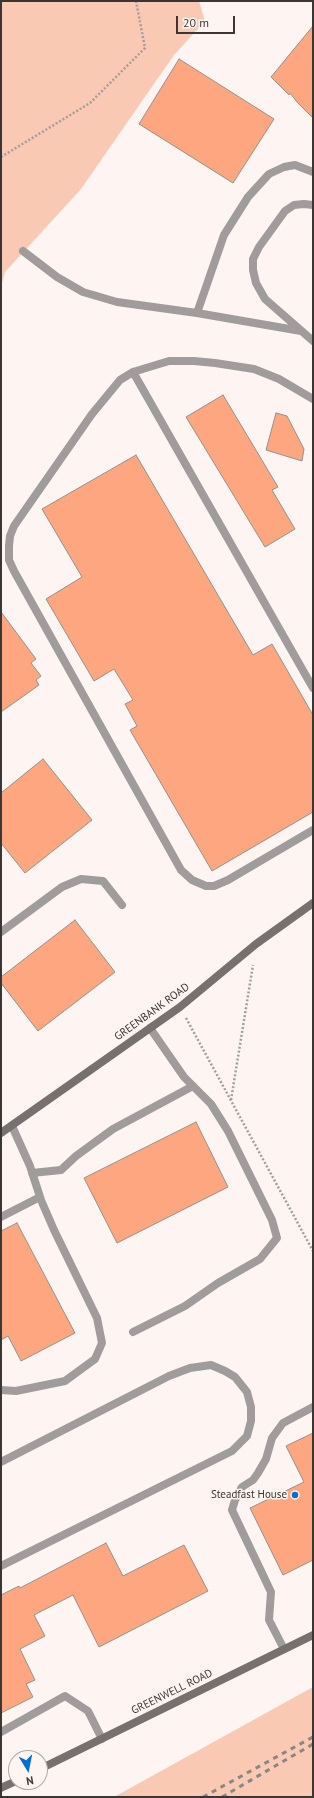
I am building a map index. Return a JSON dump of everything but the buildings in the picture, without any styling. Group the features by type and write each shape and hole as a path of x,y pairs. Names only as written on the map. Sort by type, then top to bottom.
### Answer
{"street":[{"name":"GREENBANK ROAD","path":"1,1133 180,1007 256,944 313,904"},
{"name":"GREENWELL ROAD","path":"48,1765 313,1635"}],"lane":[{"path":"196,313 224,235 232,219 248,197 269,174 284,167 296,166 313,172"},
{"path":"313,205 304,204 294,206 286,211 271,229 253,259 253,270 265,299 313,341"},
{"path":"23,252 57,277 83,292 117,302 196,313 301,331"},
{"path":"313,399 279,379 254,369 215,363 169,361 133,372 120,380 92,414 14,526 10,536 9,560 181,870 192,880 206,886 214,886 228,880 313,830"},
{"path":"133,372 313,688"},
{"path":"1,932 62,887 81,879 103,881 122,904"},
{"path":"133,1332 185,1306 218,1283 260,1259 277,1238 272,1220 228,1131 211,1104 184,1076 150,1028"},
{"path":"32,1173 61,1170 76,1156 113,1129 193,1086"},
{"path":"1,1390 16,1391 65,1381 95,1359 102,1343 96,1318 54,1230 12,1126"},
{"path":"1,1217 40,1197"},
{"path":"1,1462 169,1376 190,1368 211,1365 235,1377 246,1392 251,1407 252,1421 247,1436 232,1451 1,1566"},
{"path":"284,1649 270,1620 271,1592 232,1510 235,1500 242,1487 253,1480 258,1473 266,1459 272,1438 283,1423 313,1407"},
{"path":"1,1732 65,1696 88,1711 102,1739"}],"path":[{"path":"1,157 90,103 145,48 136,1"},
{"path":"231,1101 256,944"},
{"path":"180,1007 313,1251"}],"shaded area":[{"path":"1,1 199,1 205,21 174,55 81,189 5,272 1,287"},
{"path":"313,1687 313,1797 114,1797"}],"railway":[{"path":"203,1797 313,1737"},
{"path":"222,1797 313,1744"}],"place":[{"name":"Steadfast House","path":"295,1495"}]}
